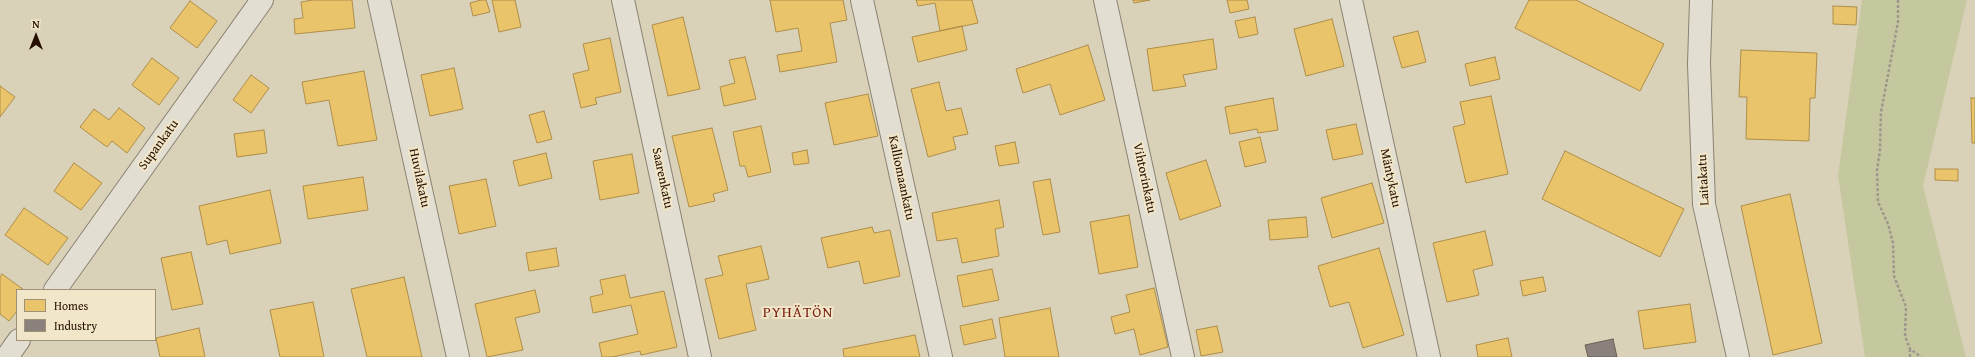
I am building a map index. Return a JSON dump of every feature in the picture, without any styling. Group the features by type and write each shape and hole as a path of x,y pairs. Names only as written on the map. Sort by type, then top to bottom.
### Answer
{"street":[{"name":"Supankatu","path":"56,289 262,0"},
{"name":"Huvilakatu","path":"379,0 458,357"},
{"name":"Saarenkatu","path":"623,0 700,357"},
{"name":"Kalliomaankatu","path":"862,0 941,357"},
{"name":"Vihtorinkatu","path":"1106,0 1182,357"},
{"name":"Mäntykatu","path":"1351,0 1429,357"},
{"name":"Laitakatu","path":"1701,0 1699,64 1704,204 1738,357"},
{"path":"7,357 18,341"}],"path":[{"path":"1898,0 1898,22 1881,112 1880,150 1877,170 1878,202 1888,224 1893,243 1894,276 1906,307 1906,336 1910,349 1910,357"},
{"path":"1910,349 1922,357"}],"green space":[{"path":"1862,0 1967,0 1923,186 1966,357 1865,357 1838,175"}],"building: Homes":[{"path":"313,0 352,0 355,28 295,34 294,19 303,18 301,2"},
{"path":"486,0 490,12 473,16 470,3"},
{"path":"492,0 515,0 521,27 499,32"},
{"path":"770,0 843,0 847,20 830,23 837,62 780,72 777,55 802,51 798,28 776,32"},
{"path":"916,0 972,0 978,23 940,31 935,3 918,6"},
{"path":"1133,0 1150,0 1134,3"},
{"path":"1227,0 1247,0 1249,9 1230,13"},
{"path":"1529,0 1576,0 1664,44 1640,91 1515,28"},
{"path":"190,1 217,21 197,48 170,28"},
{"path":"1833,6 1857,7 1856,25 1833,24"},
{"path":"683,17 700,89 668,96 652,25"},
{"path":"1255,17 1258,34 1239,38 1235,21"},
{"path":"1332,19 1344,66 1306,76 1294,29"},
{"path":"962,26 967,50 918,62 912,37"},
{"path":"1418,31 1426,62 1402,68 1393,37"},
{"path":"610,38 621,92 595,98 597,104 581,108 573,74 589,70 583,44"},
{"path":"1213,39 1217,69 1183,75 1186,86 1153,91 1147,49"},
{"path":"1088,45 1105,100 1060,115 1050,84 1023,93 1016,69"},
{"path":"1741,50 1817,53 1815,98 1810,98 1809,141 1746,139 1747,97 1739,97"},
{"path":"745,57 756,99 724,106 720,87 735,83 729,60"},
{"path":"1495,57 1500,79 1470,86 1465,64"},
{"path":"152,58 179,78 159,105 132,85"},
{"path":"454,68 463,109 430,116 421,75"},
{"path":"364,71 377,140 338,146 329,100 306,104 302,82"},
{"path":"251,75 269,88 251,113 233,100"},
{"path":"939,82 946,111 961,108 968,134 953,137 956,149 928,157 911,89"},
{"path":"0,86 15,97 0,117"},
{"path":"868,94 878,136 834,145 825,103"},
{"path":"1491,96 1508,174 1466,183 1453,127 1465,124 1460,102"},
{"path":"1273,98 1278,130 1258,133 1257,129 1230,134 1225,107"},
{"path":"1971,98 1975,98 1975,143 1972,143"},
{"path":"119,108 145,128 127,153 112,141 107,147 80,127 94,109 109,120"},
{"path":"544,111 552,139 537,143 529,115"},
{"path":"1356,124 1363,154 1333,160 1326,130"},
{"path":"761,126 771,172 748,177 745,166 740,166 733,132"},
{"path":"712,128 728,190 713,194 715,201 689,207 672,136"},
{"path":"264,130 267,153 237,157 234,134"},
{"path":"1260,137 1266,162 1245,167 1239,142"},
{"path":"1015,142 1019,163 999,166 995,146"},
{"path":"807,150 809,163 794,165 792,153"},
{"path":"1565,151 1684,209 1660,257 1542,199"},
{"path":"546,153 552,178 519,186 513,161"},
{"path":"632,154 639,193 600,200 593,161"},
{"path":"1206,160 1221,206 1180,220 1166,173"},
{"path":"74,163 102,183 81,210 54,191"},
{"path":"1935,169 1958,169 1958,181 1935,180"},
{"path":"363,177 368,210 308,219 303,186"},
{"path":"486,179 496,226 459,234 449,186"},
{"path":"1050,179 1060,232 1043,235 1033,182"},
{"path":"1372,183 1384,223 1332,238 1321,198"},
{"path":"270,190 281,243 230,254 227,240 207,245 199,206"},
{"path":"1790,194 1822,343 1773,355 1741,206"},
{"path":"999,200 1004,227 995,229 999,256 962,263 957,238 937,241 932,213"},
{"path":"24,208 68,238 48,265 5,235"},
{"path":"1129,215 1138,267 1099,274 1090,222"},
{"path":"1306,217 1308,237 1270,240 1268,220"},
{"path":"872,227 874,233 890,230 900,276 864,284 859,261 828,268 821,238"},
{"path":"1485,231 1493,265 1473,270 1479,295 1447,302 1433,243"},
{"path":"761,246 769,279 746,284 756,330 719,339 705,279 723,275 718,256"},
{"path":"556,248 559,266 529,271 526,253"},
{"path":"1379,248 1404,335 1363,348 1349,302 1330,307 1318,266"},
{"path":"191,252 203,304 172,310 161,258"},
{"path":"992,269 999,300 963,307 957,276"},
{"path":"2,274 23,289 16,289 16,312 9,321 0,314 0,277"},
{"path":"625,275 630,298 664,291 677,347 641,355 640,351 612,357 602,357 599,343 638,334 631,305 593,313 590,297 603,294 600,280"},
{"path":"404,277 422,357 367,357 351,289"},
{"path":"1543,277 1546,291 1523,296 1520,281"},
{"path":"1154,288 1168,347 1140,355 1134,329 1115,334 1111,317 1130,312 1126,295"},
{"path":"535,290 540,312 515,318 523,350 487,357 475,304"},
{"path":"313,302 324,357 280,357 270,310"},
{"path":"1690,304 1696,342 1644,349 1638,311"},
{"path":"1050,308 1059,357 1005,357 999,318"},
{"path":"992,319 996,338 964,345 960,326"},
{"path":"1217,326 1223,352 1201,356 1196,330"},
{"path":"199,328 205,357 160,357 156,338"},
{"path":"915,335 920,357 844,357 843,349"},
{"path":"1508,338 1512,357 1478,357 1476,345"}],"building: Industry":[{"path":"1613,339 1617,357 1588,357 1585,345"}],"district":[{"name":"PYHÄTÖN","path":"798,313"}]}
